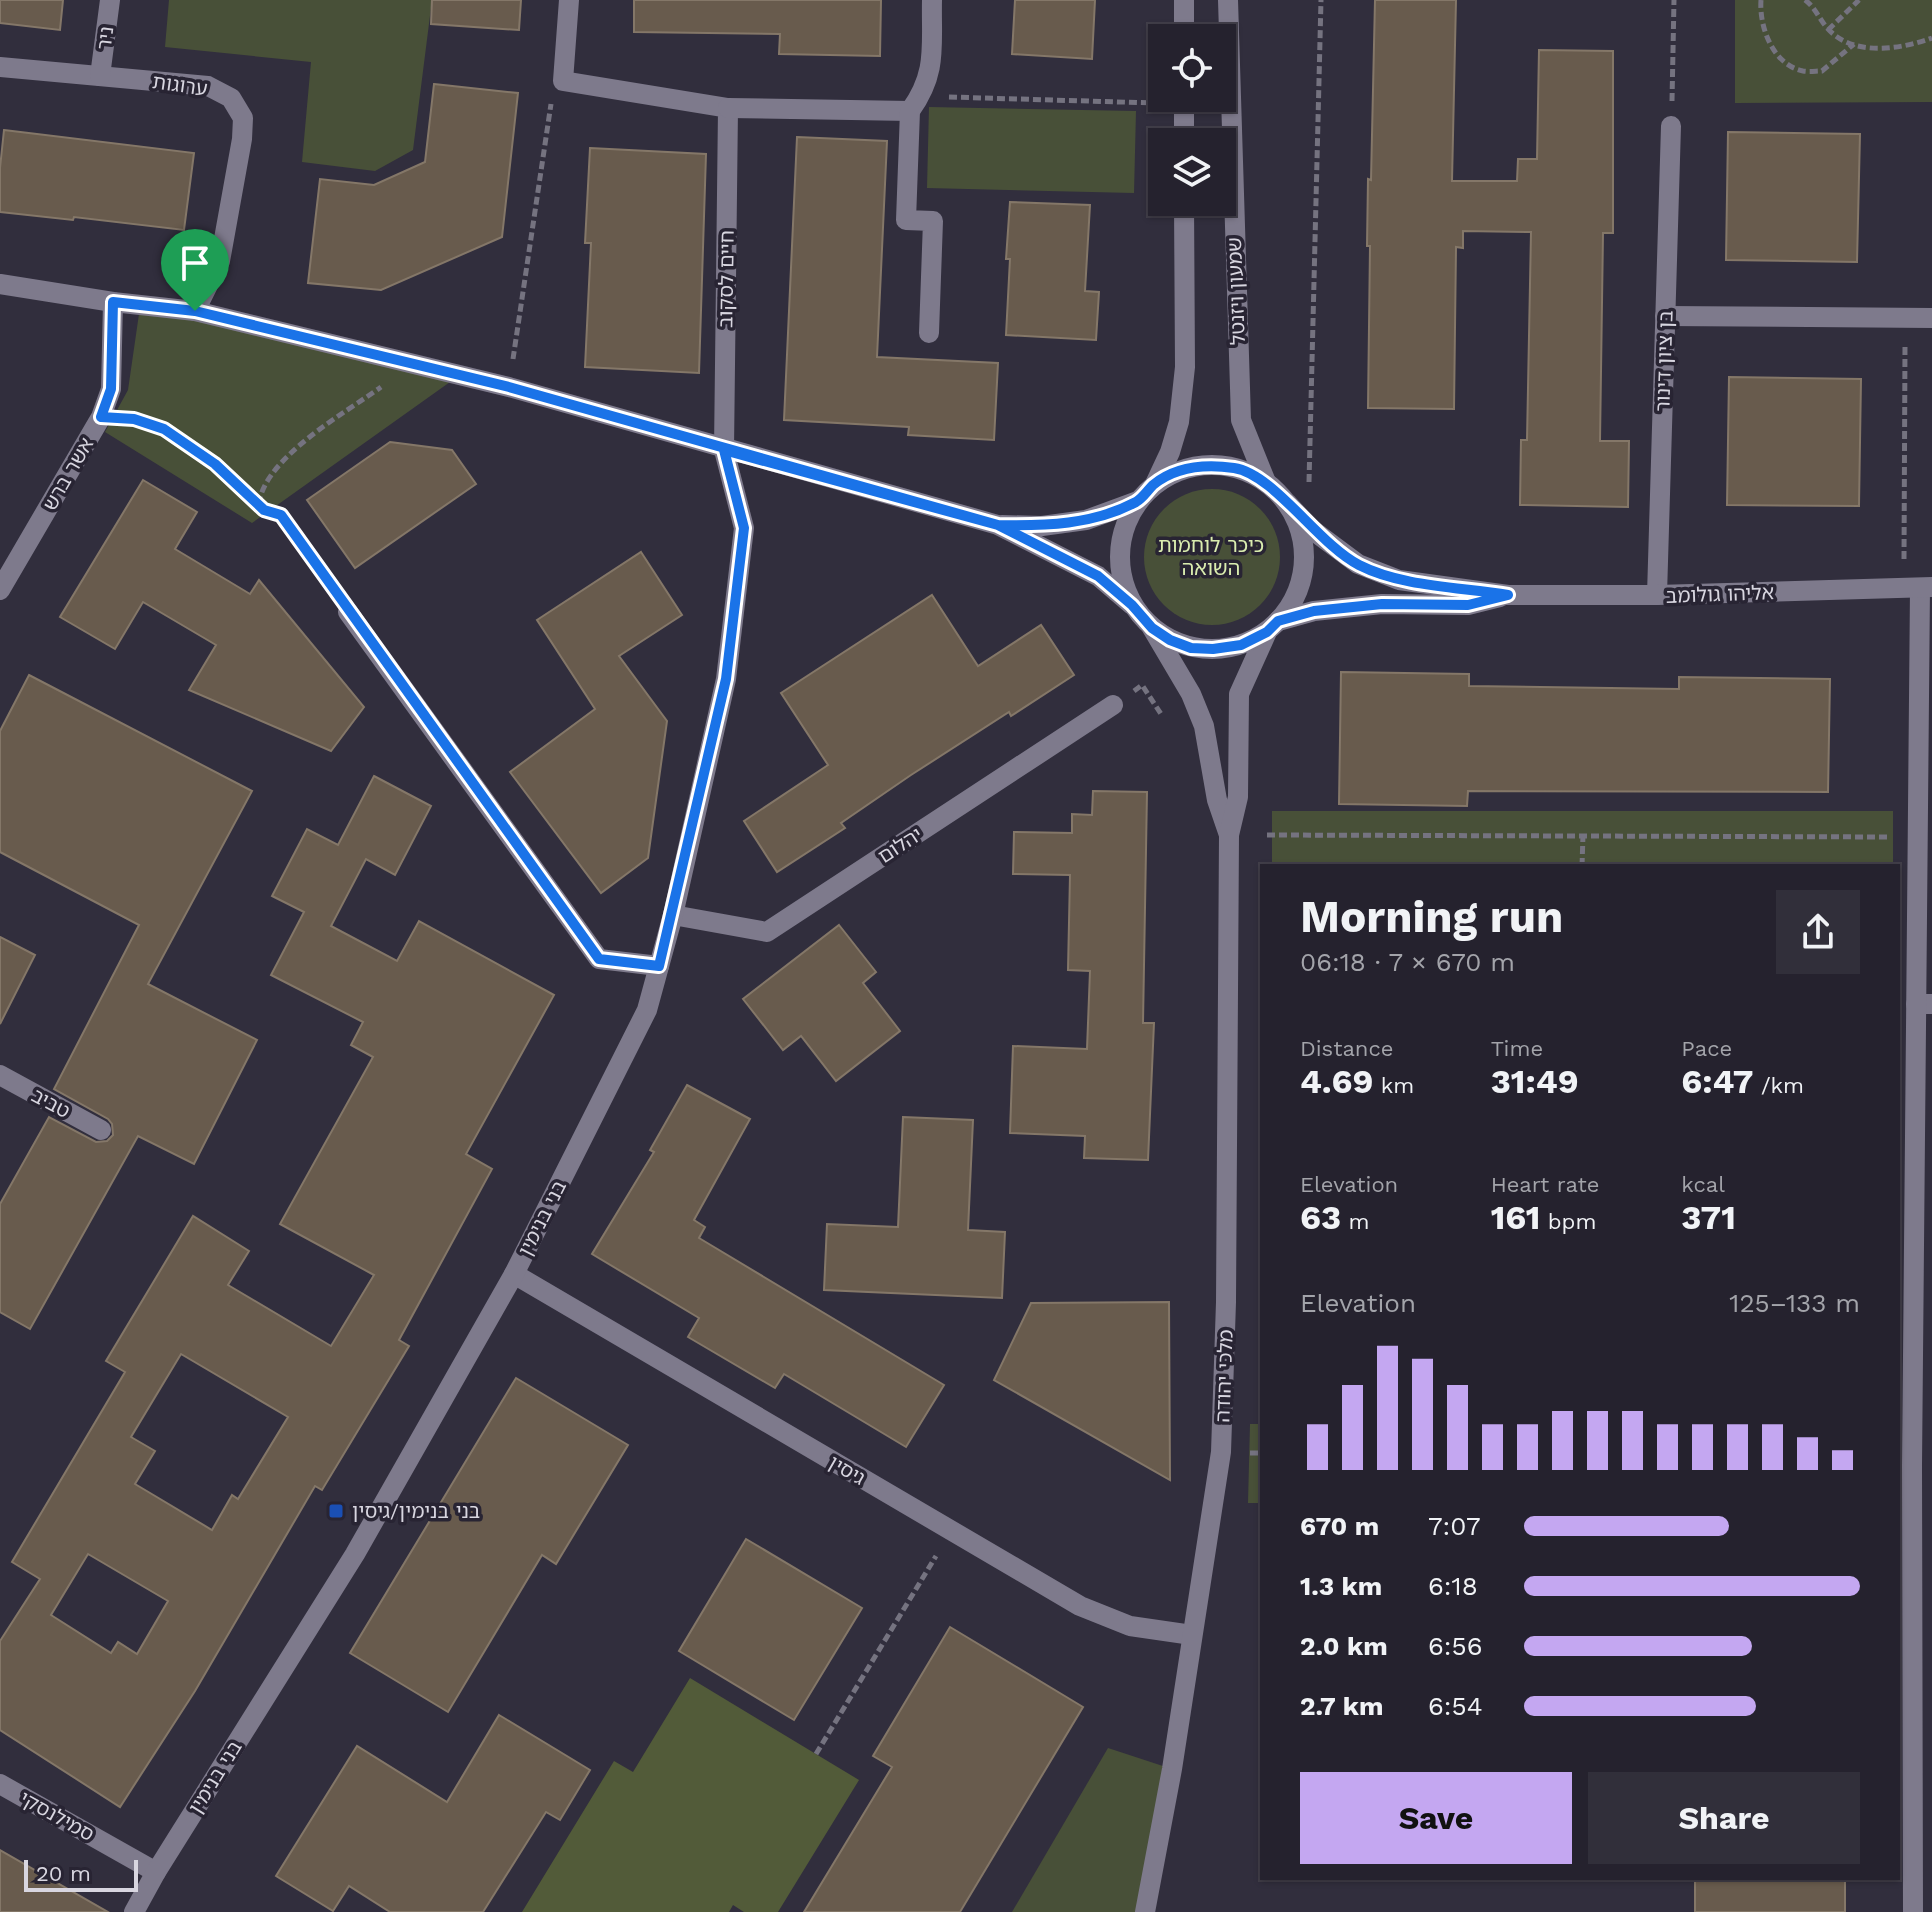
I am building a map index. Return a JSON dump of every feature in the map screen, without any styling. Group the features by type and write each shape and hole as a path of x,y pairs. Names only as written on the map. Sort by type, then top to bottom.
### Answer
{"street":[{"name":"ניר","path":"100,76 110,0"},
{"path":"569,0 563,81 728,108 915,104"},
{"path":"929,333 933,221 906,220 915,104 931,72 932,0"},
{"path":"1184,0 1184,24"},
{"name":"שמעון ויזנטל","path":"1228,0 1241,420 1266,482"},
{"name":"ערוגות","path":"0,67 208,86 231,98 243,118 242,139 220,261 195,311"},
{"name":"חיים לסקוב","path":"724,450 728,108"},
{"name":"בן ציון דינור","path":"1657,595 1671,126"},
{"path":"1155,484 1170,452 1179,422 1185,367 1184,216"},
{"path":"0,284 195,311 509,387 998,525 1098,576 1132,605 1152,628 1170,640 1191,648 1241,645 1273,626 1287,612 1300,586 1305,557 1300,529 1287,503 1266,482 1240,469 1207,465 1176,472 1155,484 1138,501 1125,523 1120,547 1121,577 1132,605"},
{"name":"אשר ברש","path":"0,590 101,417 111,389 113,302"},
{"path":"1665,316 1932,318"},
{"name":"בני בנימין","path":"134,1912 355,1554 514,1274 647,1010 673,915 726,679 744,528 724,450"},
{"path":"998,525 1042,526 1086,520 1138,501"},
{"name":"אליהו גולומב","path":"1287,503 1311,529 1358,564 1399,580 1508,595 1657,595 1918,588"},
{"path":"1913,1912 1922,1516 1924,1004 1917,837 1918,588"},
{"name":"אליהו גולומב","path":"1273,626 1314,611 1382,604 1468,605 1508,595"},
{"path":"348,612 599,959 659,966"},
{"name":"מלכי יהודה","path":"1145,1912 1172,1769 1221,1452 1226,1288 1229,835 1238,797 1239,694 1273,626"},
{"name":"מלכי יהודה","path":"1152,628 1191,694 1204,726 1217,800 1229,835"},
{"name":"יהלום","path":"673,915 767,932 1113,705"},
{"name":"טביב","path":"0,1075 101,1130"},
{"name":"גיסין","path":"514,1274 1080,1606 1130,1626 1192,1635"},
{"name":"סמילנסקי","path":"0,1784 156,1872"}],"path":[{"path":"1309,482 1321,0"},
{"path":"1671,126 1674,0"},
{"path":"1761,0 1765,30 1773,50 1785,63 1803,71 1822,71 1854,44"},
{"path":"1805,0 1828,30 1854,44 1877,49 1909,46 1932,38"},
{"path":"1828,30 1859,0"},
{"path":"509,387 549,106 563,81"},
{"path":"915,104 1148,101"},
{"path":"1906,318 1918,588"},
{"path":"259,505 261,489 299,447 412,364"},
{"path":"101,417 134,419 164,429 215,464 264,510 281,515 348,612"},
{"path":"1267,835 1917,837"},
{"path":"1582,864 1583,835"},
{"path":"816,1754 951,1531"}],"green space":[{"path":"169,0 432,0 413,150 375,171 302,162 311,62 165,47"},
{"path":"1735,0 1932,0 1932,102 1735,103"},
{"path":"929,107 1136,111 1134,193 927,188"},
{"path":"140,307 450,382 252,523 105,432 128,390"},
{"name":"כיכר לוחמות השואה","path":"1212,489 1238,494 1260,509 1275,531 1280,557 1275,583 1260,605 1238,620 1212,625 1186,620 1164,605 1149,583 1144,557 1149,531 1164,509 1186,494"},
{"path":"1272,811 1893,811 1893,864 1272,864"},
{"path":"1250,1424 1260,1424 1260,1503 1248,1503"},
{"path":"690,1678 859,1780 778,1912 744,1912 733,1905 729,1912 522,1912 614,1761 633,1772"},
{"path":"1108,1748 1172,1769 1145,1912 1012,1912"}],"building":[{"path":"0,0 63,0 60,30 0,23"},
{"path":"432,0 521,0 519,30 431,24"},
{"path":"634,0 881,0 880,56 779,54 780,34 634,32"},
{"path":"1015,0 1095,0 1092,59 1012,54"},
{"path":"1375,0 1456,0 1452,181 1517,181 1518,159 1537,159 1539,50 1613,51 1613,233 1603,233 1600,441 1629,441 1628,507 1520,505 1521,440 1527,440 1531,232 1463,231 1463,248 1456,247 1454,409 1368,408 1368,179 1371,180"},
{"path":"434,84 518,93 502,237 381,290 308,283 320,179 374,185 425,162"},
{"path":"4,130 194,153 184,230 0,212"},
{"path":"1728,132 1860,134 1857,262 1726,260"},
{"path":"797,137 887,141 877,357 998,363 994,440 908,435 909,427 784,420"},
{"path":"590,148 706,154 699,373 585,367 591,243 585,243"},
{"path":"1010,202 1090,205 1085,291 1099,292 1096,340 1006,335"},
{"path":"1729,377 1861,379 1859,506 1727,505"},
{"path":"390,442 452,450 476,484 355,568 307,500"},
{"path":"143,480 197,512 175,549 250,594 259,580 364,707 331,751 189,690 216,645 143,602 115,649 60,617"},
{"path":"641,552 682,615 619,656 667,721 648,858 601,893 510,772 595,709 537,620"},
{"path":"932,595 978,666 1041,625 1074,675 1011,716 1009,712 911,775 841,823 845,828 777,872 744,821 828,765 781,693"},
{"path":"1341,672 1469,674 1469,686 1679,689 1679,677 1830,679 1828,792 1468,791 1467,806 1339,804"},
{"path":"29,675 252,791 148,984 257,1040 194,1164 138,1136 30,1329 0,1312 0,1204 49,1117 96,1142 107,1141 113,1135 108,1119 54,1089 139,925 0,852 0,731"},
{"path":"374,776 431,806 395,875 366,859 331,926 397,961 419,921 554,995 466,1154 492,1169 399,1340 409,1346 322,1490 315,1486 195,1691 120,1807 0,1730 0,1641 40,1579 12,1562 125,1372 106,1361 193,1216 249,1251 228,1285 331,1346 374,1275 280,1224 373,1057 351,1045 363,1022 271,975 304,912 272,896 307,829 338,845","holes":["181,1354 288,1417 238,1499 232,1495 212,1530 135,1484 155,1451 131,1437","88,1554 168,1601 137,1654 118,1642 111,1653 51,1615"]},
{"path":"1093,791 1147,792 1143,1023 1154,1023 1148,1160 1084,1158 1085,1136 1010,1133 1013,1046 1087,1049 1090,971 1068,970 1070,875 1013,874 1014,832 1072,833 1072,814 1092,815"},
{"path":"839,925 876,972 863,983 900,1031 836,1081 801,1036 783,1050 743,999"},
{"path":"0,937 35,955 0,1024"},
{"path":"687,1085 750,1119 694,1220 705,1227 699,1238 944,1385 906,1447 784,1374 775,1388 688,1337 699,1318 592,1254 654,1152 650,1150"},
{"path":"903,1117 973,1120 968,1230 1005,1232 1002,1298 824,1290 827,1224 898,1227"},
{"path":"1169,1302 1170,1480 994,1380 1031,1303"},
{"path":"516,1378 628,1445 556,1564 542,1555 448,1712 350,1653"},
{"path":"746,1539 862,1608 794,1720 679,1651"},
{"path":"950,1627 1083,1707 960,1912 804,1912 892,1767 873,1756"},
{"path":"499,1715 590,1770 560,1820 546,1812 483,1912 390,1912 349,1886 333,1911 276,1876 357,1746 447,1802"},
{"path":"0,1850 108,1912 0,1912"},
{"path":"1695,1880 1845,1880 1845,1912 1695,1912"}],"place":[{"name":"בני בנימין/גיסין","path":"336,1511"}],"route":[{"path":"195,311 113,302 111,389 101,417 134,419 164,429 215,464 264,510 281,515 599,959 659,966 673,915 726,679 744,528 724,450 998,525 1098,576 1132,605 1152,628 1170,640 1191,648 1241,645 1267,632 1278,621 1314,611 1382,604 1468,605 1508,595 1399,580 1358,564 1311,529 1266,482 1240,469 1207,465 1176,472 1155,484 1138,501 1086,520 1042,526 998,525 509,387 195,311"}]}
